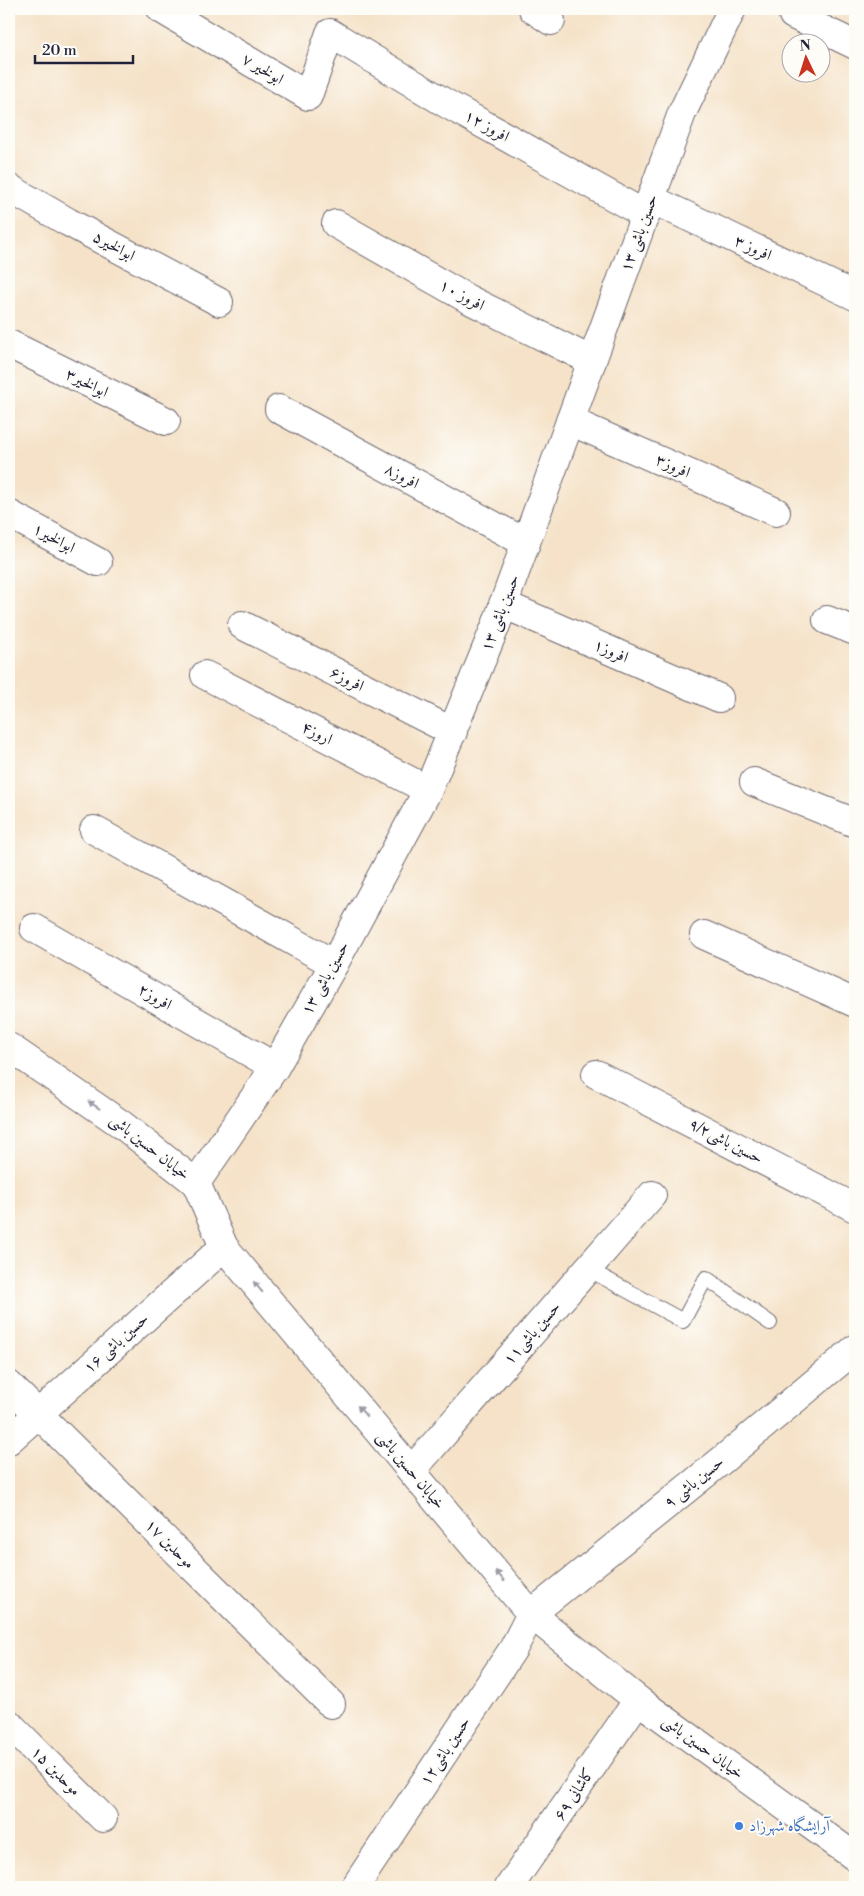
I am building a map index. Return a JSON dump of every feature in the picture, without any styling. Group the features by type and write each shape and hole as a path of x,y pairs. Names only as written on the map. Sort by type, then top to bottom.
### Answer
{"street":[{"name":"ابولخیر ۷","path":"161,9 308,96 330,33"},
{"name":"حسین باشی ۱۳","path":"196,1183 275,1067 334,964 428,790 526,543 682,113 732,9"},
{"path":"793,16 855,45"},
{"name":"افروز ۱۲","path":"330,33 448,104 648,207"},
{"name":"ابوالخیر۵","path":"9,188 68,222 219,302"},
{"name":"افروز ۳","path":"648,207 855,296"},
{"name":"افروز ۱۰","path":"336,224 468,299 592,361"},
{"name":"ابوالخیر۳","path":"9,344 166,421"},
{"name":"افروز۸","path":"279,409 526,543"},
{"name":"افروز۳","path":"570,421 776,512"},
{"name":"ابوالخیر۱","path":"9,514 98,562"},
{"name":"افروز۱","path":"503,604 719,698"},
{"path":"827,620 855,631"},
{"name":"افروز۶","path":"242,625 452,732"},
{"name":"اروز۴","path":"205,675 428,790"},
{"path":"754,782 855,823"},
{"path":"94,830 334,964"},
{"name":"افروز۲","path":"34,928 275,1067"},
{"path":"704,935 855,1003"},
{"name":"خیابان حسین باشی","path":"9,1047 121,1124 196,1183 224,1246 531,1614 638,1700 855,1857"},
{"name":"حسین باشی۹/۲","path":"596,1074 855,1208"},
{"name":"حسین باشی۱۱","path":"412,1470 652,1195"},
{"name":"حسین باشی ۱۶","path":"9,1440 224,1246"},
{"name":"حسین باشی ۹","path":"531,1614 853,1355"},
{"name":"موحدین ۱۷","path":"9,1385 331,1704"},
{"name":"حسین باشی۱۲","path":"355,1887 513,1649 531,1614"},
{"name":"کاشانی ۶۹","path":"509,1887 638,1700"},
{"name":"موحدین ۱۵","path":"9,1724 103,1818"}],"lane":[{"path":"588,1269 683,1321 706,1278 770,1323"}],"place":[{"name":"آرایشگاه شهرزاد","path":"739,1826"}]}
